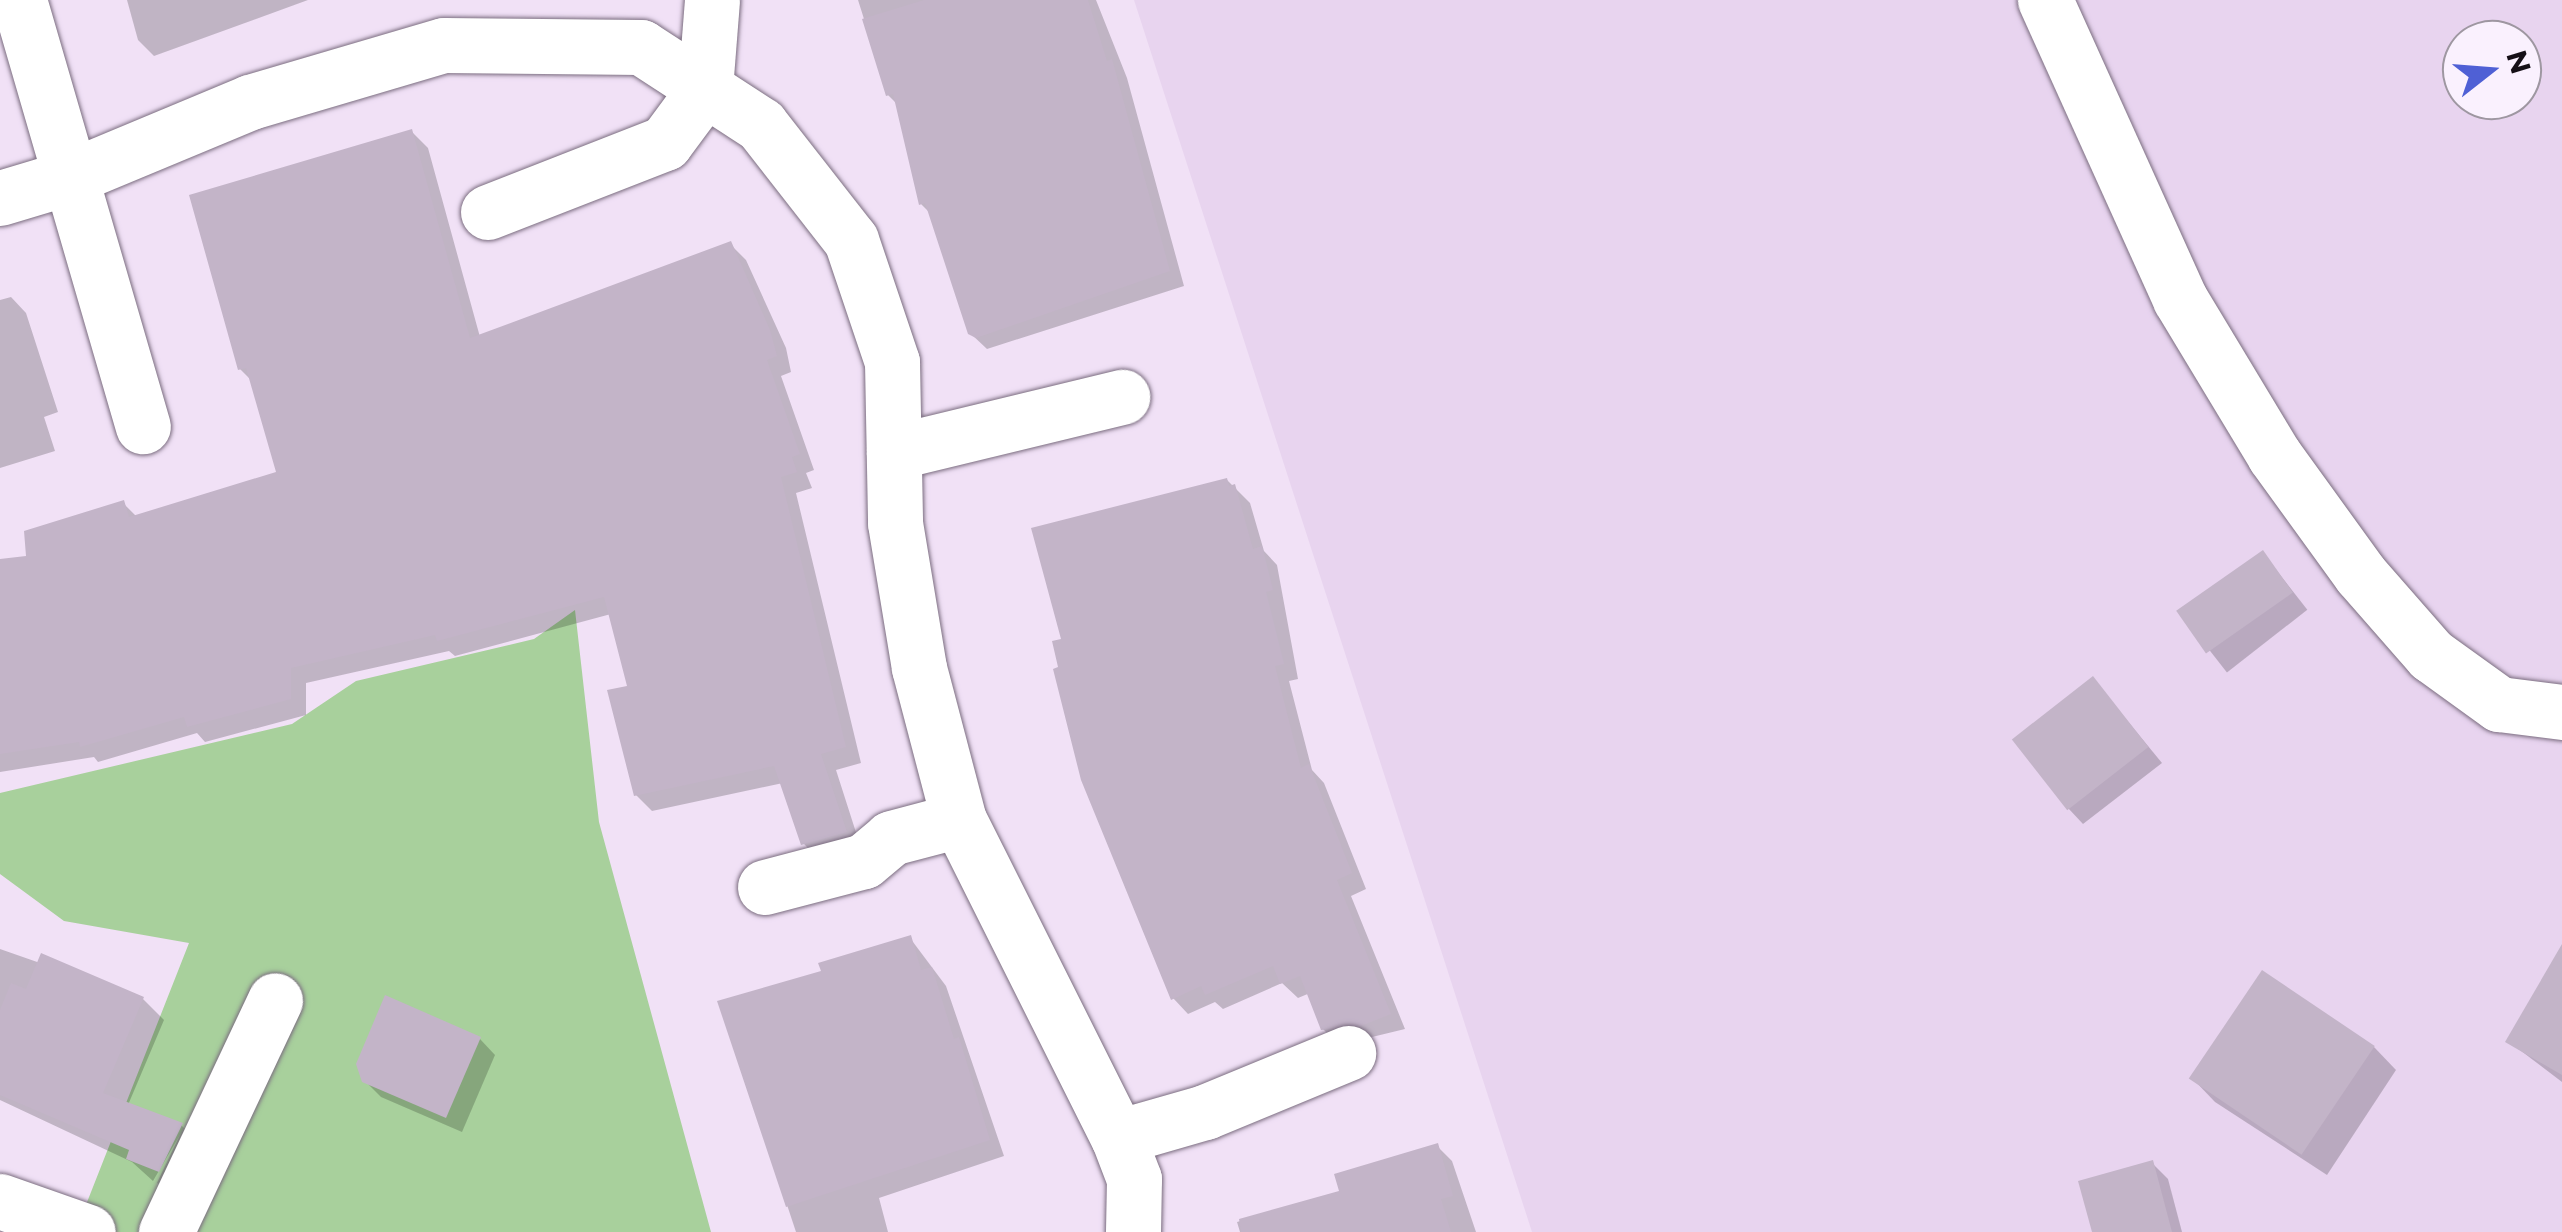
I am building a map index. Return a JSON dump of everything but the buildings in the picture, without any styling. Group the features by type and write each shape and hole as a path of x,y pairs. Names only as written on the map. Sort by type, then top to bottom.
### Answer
{"street":[{"path":"19,0 142,426"},
{"path":"488,212 665,143 706,89 712,0"},
{"path":"2046,0 2180,299 2274,455 2360,574 2431,655 2500,704 2562,712"},
{"path":"0,198 70,176 250,102 444,45 640,47 761,125 851,240 892,362 895,523 918,668 959,820 1118,1138 1134,1179 1132,1232"},
{"path":"894,452 1122,397"},
{"path":"765,887 864,861 891,838 959,820"},
{"path":"166,1232 274,1000"},
{"path":"1118,1138 1205,1112 1348,1052"},
{"path":"0,1201 88,1232"}],"shaded area":[{"path":"1134,0 2562,0 2562,1232 1532,1232"}],"green space":[{"path":"575,610 599,822 711,1232 109,1232 80,1220 189,943 64,921 0,874 0,793 292,724 356,681 534,639"}]}
